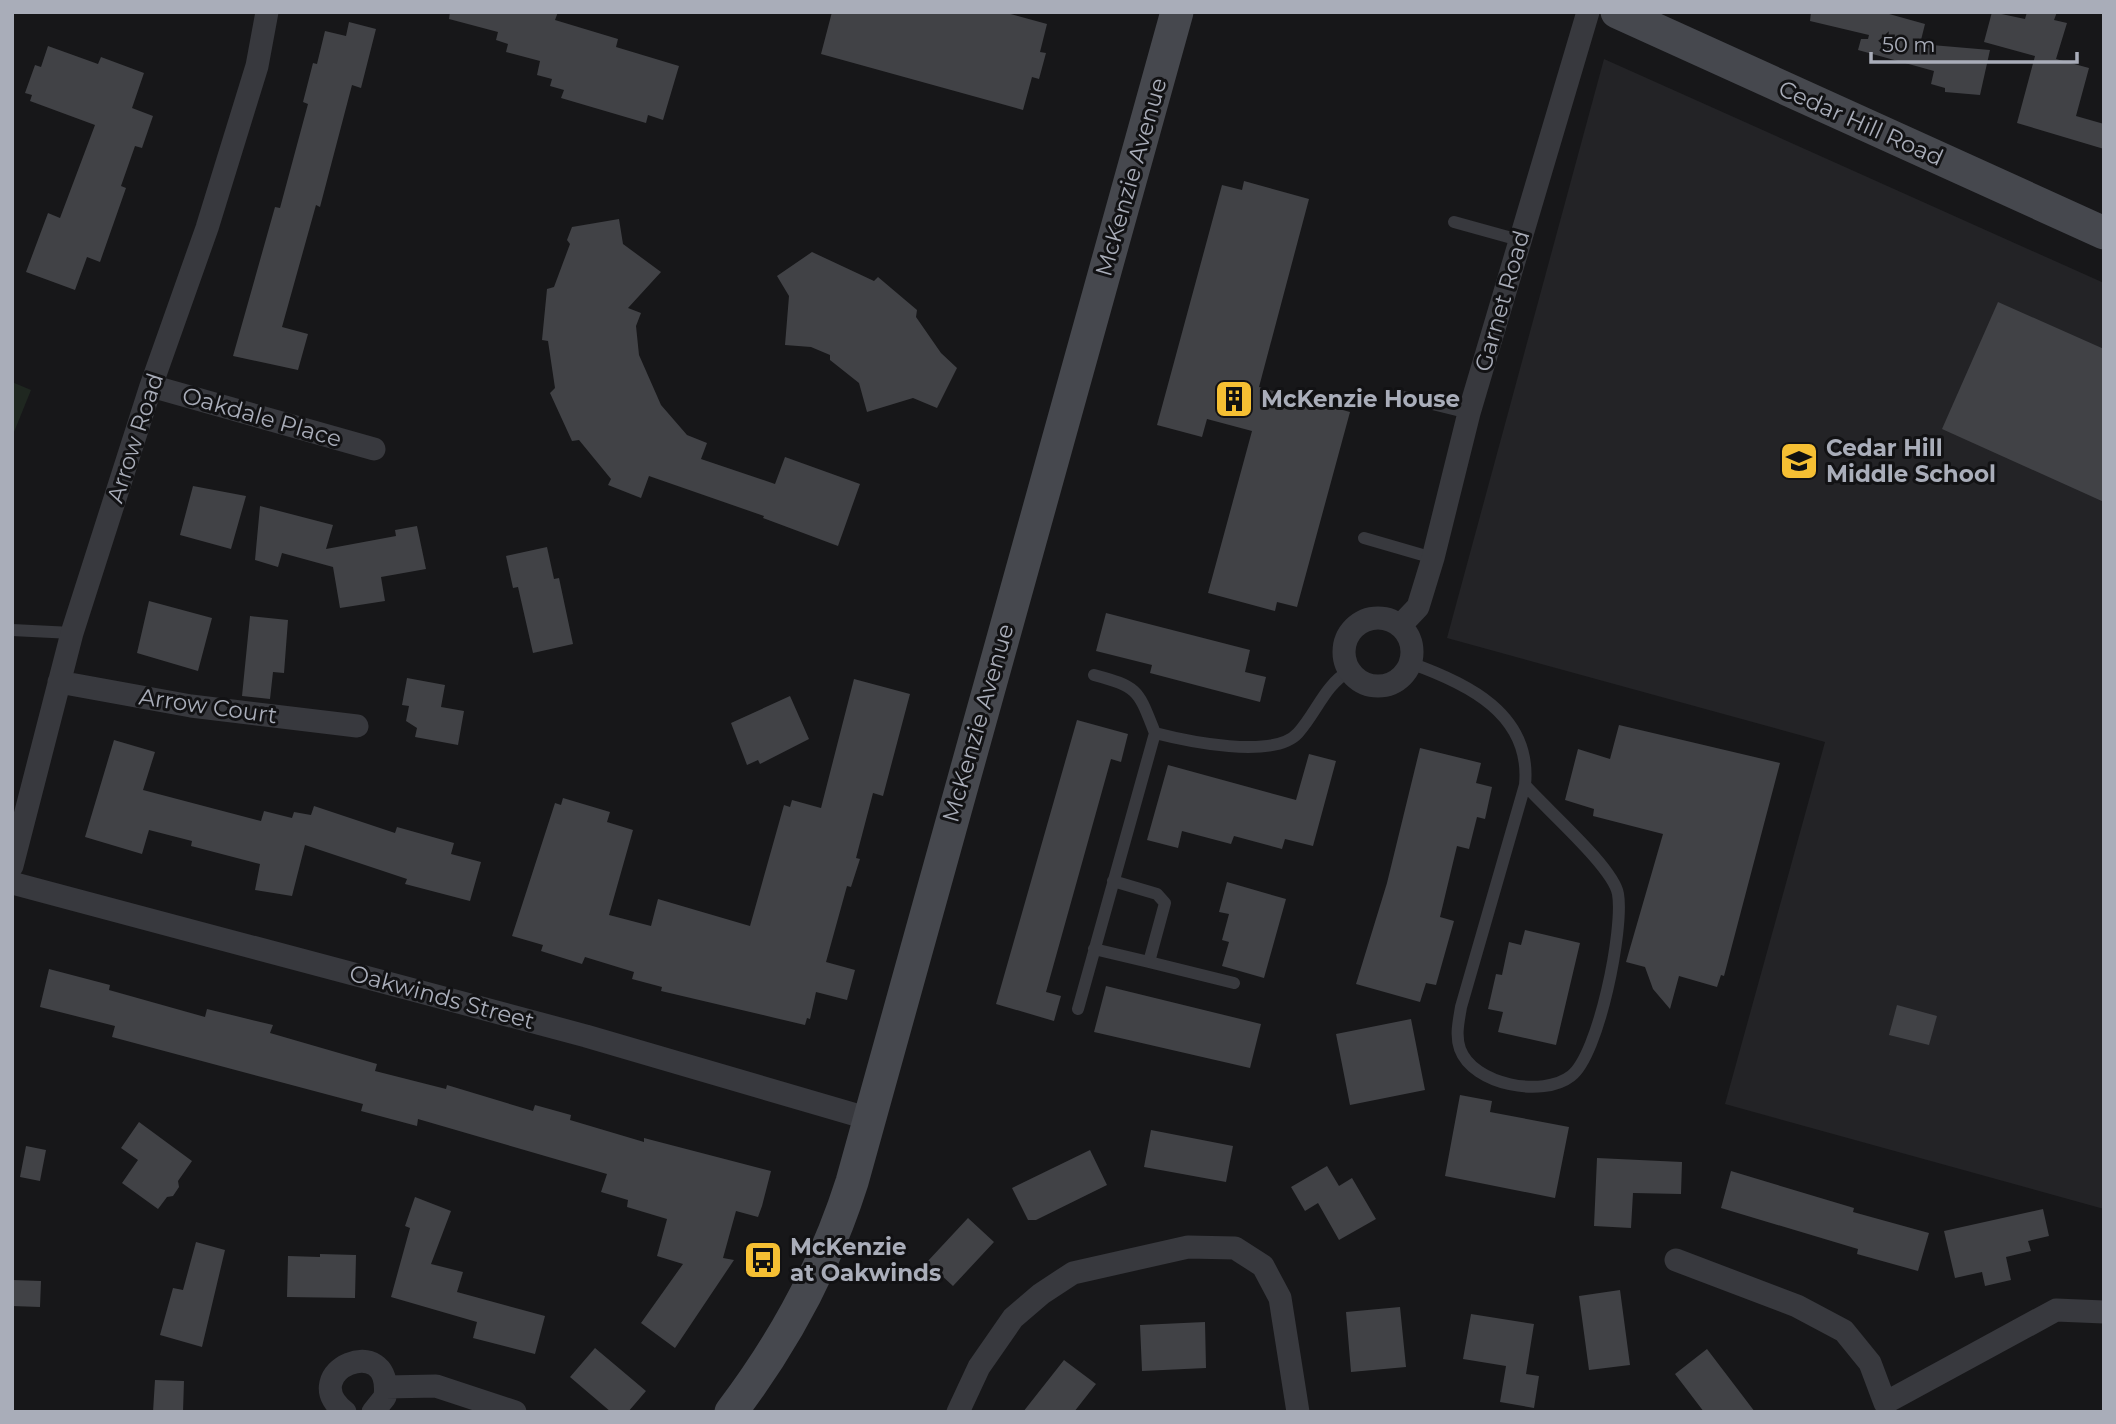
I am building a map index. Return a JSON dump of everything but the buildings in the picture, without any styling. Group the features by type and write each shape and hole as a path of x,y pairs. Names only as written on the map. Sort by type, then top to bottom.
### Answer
{"main road":[{"name":"McKenzie Avenue","path":"731,1412 786,1334 809,1292 840,1220 1177,12"},
{"name":"Cedar Hill Road","path":"1617,12 2104,233"}],"street":[{"name":"Arrow Road","path":"12,866 72,633 151,386 207,228 257,66 267,12"},
{"name":"Garnet Road","path":"1400,626 1418,607 1469,413 1588,12"},
{"name":"Oakdale Place","path":"151,386 374,449"},
{"path":"1380,618 1400,626 1411,643 1410,663 1396,681 1386,685 1365,684 1349,671 1344,650 1351,630 1370,619 1380,618"},
{"name":"Arrow Court","path":"59,682 191,706 357,726"},
{"name":"Oakwinds Street","path":"12,883 586,1036 870,1119"},
{"path":"958,1412 979,1367 1013,1318 1073,1273 1188,1247 1235,1248 1263,1266 1280,1298 1298,1412"},
{"path":"1676,1260 1797,1306 1844,1331 1870,1363 1883,1407 2056,1310 2104,1312"},
{"path":"345,1412 333,1399 332,1381 341,1366 349,1362 366,1361 380,1371 386,1387 385,1396 373,1412"},
{"path":"386,1387 436,1386 515,1412"}],"lane":[{"path":"1454,222 1519,240"},
{"path":"1404,397 1469,413"},
{"path":"1364,538 1433,558"},
{"path":"12,630 72,633"},
{"path":"1410,663 1473,689 1513,724 1527,772 1525,785 1461,1007 1457,1030 1460,1051 1482,1074 1513,1086 1549,1087 1572,1076 1587,1059 1601,1020 1615,942 1618,893 1605,866 1525,785"},
{"path":"1155,733 1184,740 1271,748 1297,735 1336,678 1349,671"},
{"path":"1078,1009 1155,733 1139,693 1120,682 1094,675"},
{"path":"1113,881 1157,894 1165,903 1149,962"},
{"path":"1094,949 1234,983"}],"shaded area":[{"name":"Cedar Hill Middle School","path":"1604,59 2104,283 2104,1209 1725,1104 1825,742 1447,638"},
{"path":"12,382 31,390 12,437"}],"place":[{"name":"McKenzie House","path":"1234,399"},
{"name":"Cedar Hill Middle School","path":"1799,461"},
{"name":"McKenzie at Oakwinds","path":"763,1260"}]}
